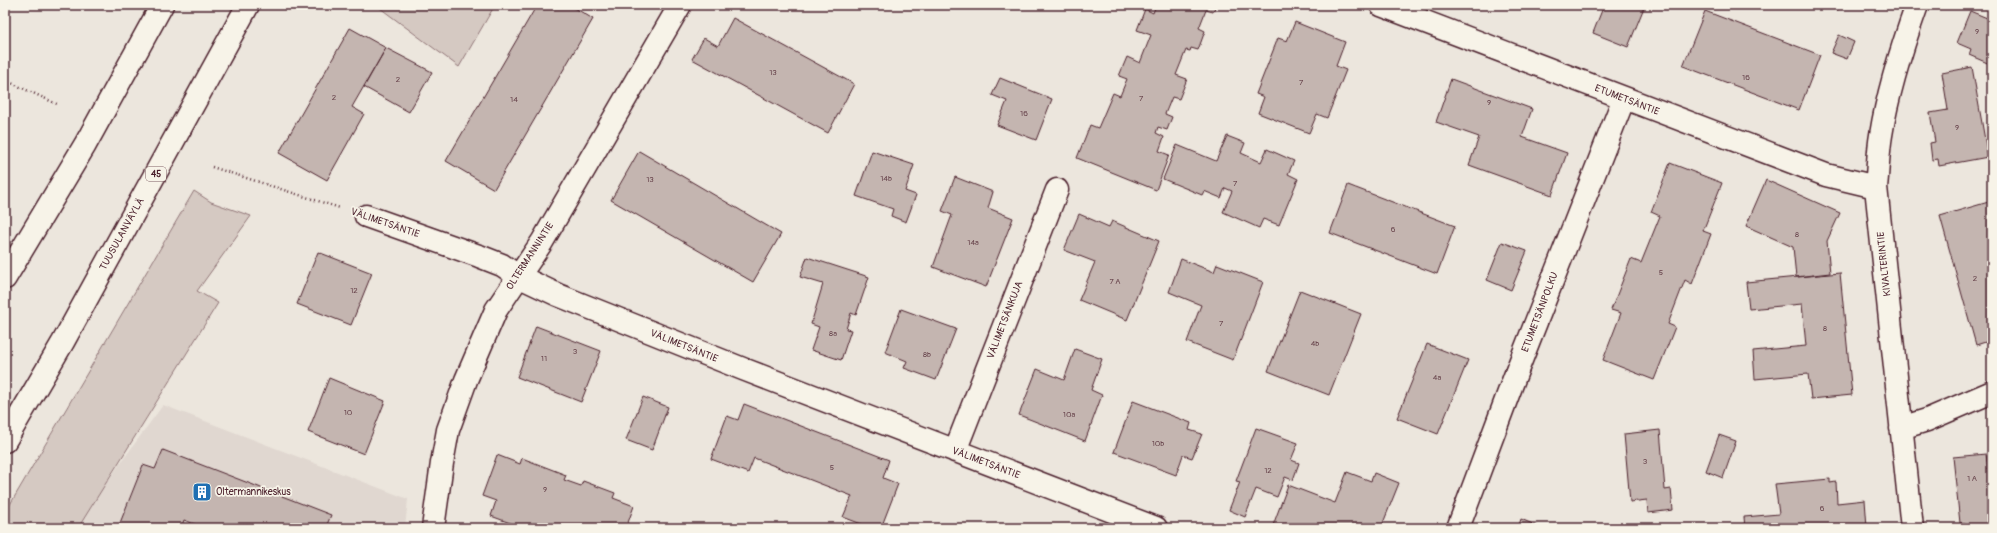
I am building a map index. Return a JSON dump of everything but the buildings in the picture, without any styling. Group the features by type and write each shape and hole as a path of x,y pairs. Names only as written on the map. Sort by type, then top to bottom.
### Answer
{"main road":[{"path":"5,278 85,145 162,5"},
{"name":"TUUSULANVÄYLÄ","path":"5,441 63,342 248,5"},
{"name":"OLTERMANNINTIE","path":"433,528 448,430 466,380 496,310 542,242 680,5"},
{"name":"ETUMETSÄNTIE","path":"1380,5 1826,175 1876,187"},
{"name":"KIVALTERINTIE","path":"1912,528 1876,187 1881,136 1892,83 1903,44 1918,5"},
{"name":"ETUMETSÄNPOLKU","path":"1458,528 1518,368 1624,98"},
{"name":"VÄLIMETSÄNKUJA","path":"955,451 1057,190"},
{"name":"VÄLIMETSÄNTIE","path":"366,216 502,265 518,276 558,295 743,369 1156,528"},
{"path":"1901,428 1927,420 1992,392"}],"path":[{"path":"5,80 59,105"},
{"name":"VÄLIMETSÄNTIE","path":"212,166 366,216"}],"shaded area":[{"path":"376,5 495,5 459,67"},
{"path":"194,191 211,202 251,216 197,291 218,303 78,528 5,528 5,513"},
{"path":"163,405 408,499 405,528 73,528"}],"place":[{"name":"Oltermannikeskus","path":"202,492"}]}
